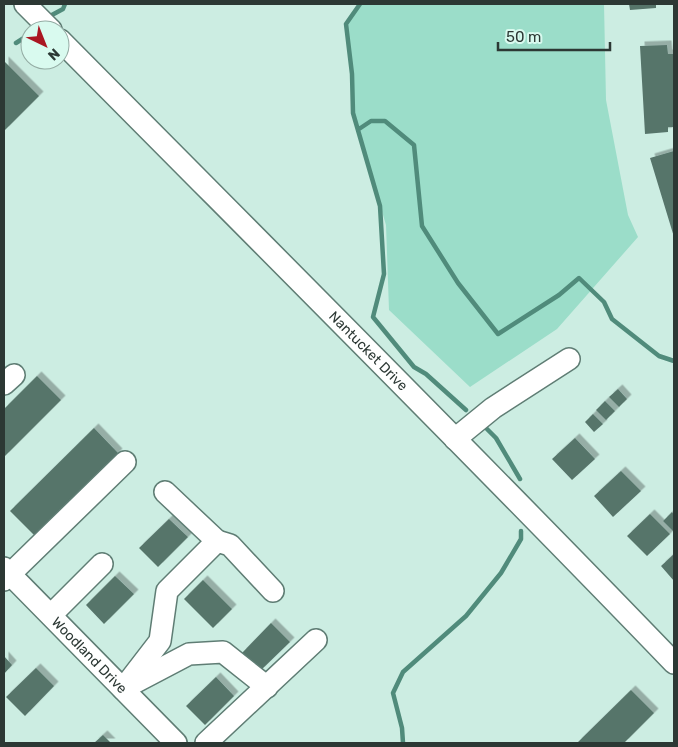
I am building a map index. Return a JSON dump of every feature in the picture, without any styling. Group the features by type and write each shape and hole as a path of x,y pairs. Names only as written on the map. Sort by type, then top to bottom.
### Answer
{"street":[{"path":"25,4 40,20"},
{"name":"Nantucket Drive","path":"70,50 455,439 524,506 674,663"},
{"path":"455,439 493,408 569,359"},
{"path":"6,574 125,462"},
{"path":"165,492 218,541 230,545 273,591"},
{"path":"123,689 160,641 167,591 218,541"},
{"path":"51,615 102,564"},
{"name":"Woodland Drive","path":"6,574 51,615 176,743"},
{"path":"206,743 316,640"},
{"path":"123,689 189,654 223,652 266,687"}],"green space":[{"path":"360,4 604,4 606,100 628,215 638,237 557,329 470,387 389,310 386,225 353,113 352,74 346,24"}],"building":[{"path":"629,4 656,4 656,8 630,10"},
{"path":"667,45 668,54 674,54 674,127 668,127 668,132 645,134 640,46"},
{"path":"4,61 39,96 4,131"},
{"path":"674,151 674,237 650,158"},
{"path":"37,376 61,400 4,457 4,409"},
{"path":"618,389 627,399 619,407 609,397"},
{"path":"605,401 615,411 606,420 596,410"},
{"path":"593,414 603,424 594,432 585,422"},
{"path":"94,428 118,453 34,535 10,511"},
{"path":"575,438 595,459 572,480 552,459"},
{"path":"621,471 641,491 613,517 594,496"},
{"path":"672,512 674,515 673,531 663,521"},
{"path":"650,514 670,534 647,556 627,536"},
{"path":"169,519 188,537 158,567 139,548"},
{"path":"674,554 674,581 661,566"},
{"path":"115,576 134,594 104,624 86,605"},
{"path":"203,580 232,609 213,628 184,599"},
{"path":"271,623 290,642 260,671 242,653"},
{"path":"4,656 12,665 4,674"},
{"path":"36,668 54,686 25,716 6,697"},
{"path":"216,677 234,696 205,725 186,706"},
{"path":"631,690 654,713 624,743 577,743"},
{"path":"103,735 111,743 94,743"}],"waterway":[{"path":"50,16 63,9 65,4"},
{"path":"360,4 346,24 352,74 353,113 380,206 384,274 373,317 414,367 426,374 466,410"},
{"path":"16,43 20,40"},
{"path":"359,129 371,121 385,121 414,145 422,226 458,283 498,334 559,295 579,278 604,302 612,319 659,356 674,361"},
{"path":"487,429 496,438 520,479"},
{"path":"403,743 402,728 393,693 403,672 466,616 501,573 521,539 521,531"}]}
